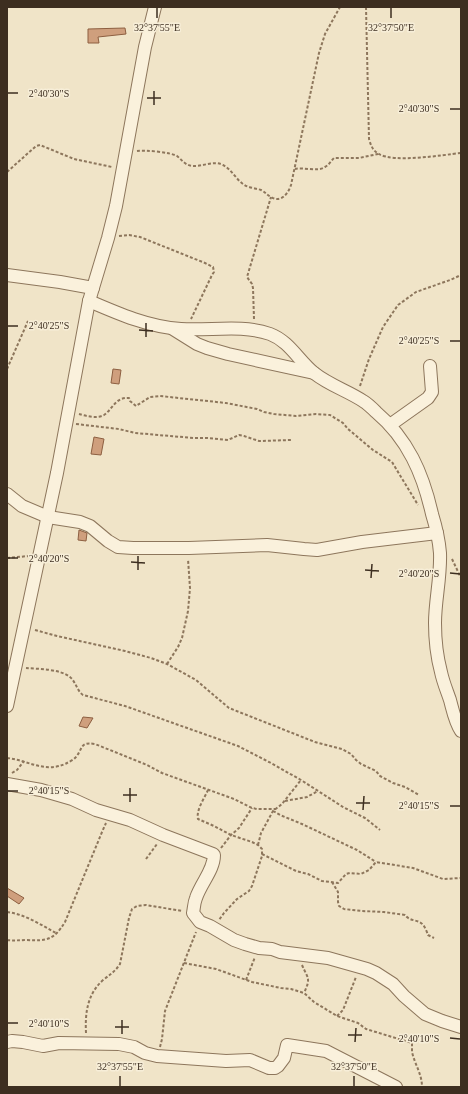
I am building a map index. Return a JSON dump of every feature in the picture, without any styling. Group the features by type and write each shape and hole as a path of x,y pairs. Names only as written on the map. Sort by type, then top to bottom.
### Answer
{"street":[{"path":"7,706 48,517 90,301 116,206 155,7"},
{"path":"7,275 93,288"},
{"path":"90,301 119,314 150,324 186,329 230,328 255,330 272,335 287,345 314,373 364,402 386,420 405,444 427,491 437,533 440,554 435,622 436,641 441,672 456,721 461,731"},
{"path":"170,327 197,344 207,348 314,373"},
{"path":"390,425 428,398 432,392 430,366"},
{"path":"7,494 22,506 48,517 80,522 90,526 118,547 189,548 267,545 318,550 362,542 437,533"},
{"path":"7,784 54,793 72,799 96,810 130,820 163,835 214,854 210,871 196,898 201,920 234,940 245,944 297,955 328,958 356,966 376,974 393,984 404,996 425,1014 461,1027"},
{"path":"7,1042 23,1042 43,1046 59,1043 119,1044 128,1045 145,1053 157,1056 226,1061 250,1060 269,1068 275,1068 278,1066 284,1058 287,1045 297,1046 326,1051 396,1087"}],"path":[{"path":"7,172 36,146 40,145 74,159 124,165 138,150 145,150 176,156 186,164 192,166 219,164 226,167 243,184 261,190 271,197 280,199 288,193 292,185 319,53 325,34 340,7"},
{"path":"366,7 369,139 372,148 378,154 393,158 438,156 461,153"},
{"path":"295,169 320,169 326,167 334,158 359,158 378,154"},
{"path":"255,330 253,288 247,277 271,197"},
{"path":"108,238 121,235 140,237 213,267 214,272 186,329"},
{"path":"357,398 369,359 383,327 398,305 416,292 461,275"},
{"path":"7,369 28,321"},
{"path":"70,406 76,413 95,417 103,415 110,410 118,400 124,398 128,398 136,406 150,396 160,396 226,403 274,414 296,416 330,414 343,423 373,450 392,462 418,506"},
{"path":"67,422 119,429 135,433 194,438 228,440 239,435 259,441 292,440"},
{"path":"167,664 182,638 188,611 190,588 188,562 189,548"},
{"path":"7,558 15,556 40,555"},
{"path":"25,625 27,628 125,651 167,664 196,680 229,708 315,742 342,749 351,754 361,764 376,771 380,776 419,795"},
{"path":"16,666 54,671 67,675 72,678 79,692 83,696 125,706 238,746 301,780 343,807 365,818 380,830"},
{"path":"7,758 24,761 40,767 53,768 71,761 75,758 83,746 88,743 95,744 147,765 162,773 234,799 252,808 276,809"},
{"path":"7,775 17,770 24,761"},
{"path":"258,845 261,833 273,811 285,801 301,780"},
{"path":"86,1044 86,1009 97,987 116,970 120,964 132,909 137,906 146,905 201,920 218,922 237,899 249,891 252,886 262,856 262,850 258,845 198,820 198,812 208,790"},
{"path":"285,801 307,797 318,791"},
{"path":"214,854 231,834 239,828 252,808"},
{"path":"273,811 357,850 376,862 413,868 443,879 461,878"},
{"path":"7,940 44,940 50,938 61,928 65,922 102,832 111,815"},
{"path":"146,859 163,835"},
{"path":"262,854 296,871 308,874 322,881 338,883 346,874 350,872 361,874 369,870 376,862"},
{"path":"332,882 338,892 339,906 344,909 405,915 407,918 424,925 428,935 434,938"},
{"path":"7,912 25,917 56,933"},
{"path":"157,1056 162,1040 165,1012 201,920"},
{"path":"246,980 259,948"},
{"path":"297,955 308,979 304,993"},
{"path":"184,963 216,969 246,980 304,993 314,1002 337,1016 358,1023 366,1029 412,1043 412,1051 419,1070 422,1087"},
{"path":"337,1016 343,1010 353,986 356,977 356,966"}],"building":[{"path":"125,28 126,34 98,37 99,43 88,43 88,29"},
{"path":"113,369 121,370 119,384 111,383"},
{"path":"94,437 104,439 101,455 91,454"},
{"path":"79,530 87,533 86,541 78,540"},
{"path":"83,717 93,718 87,728 79,726"},
{"path":"7,888 24,898 19,904 7,896"}]}
